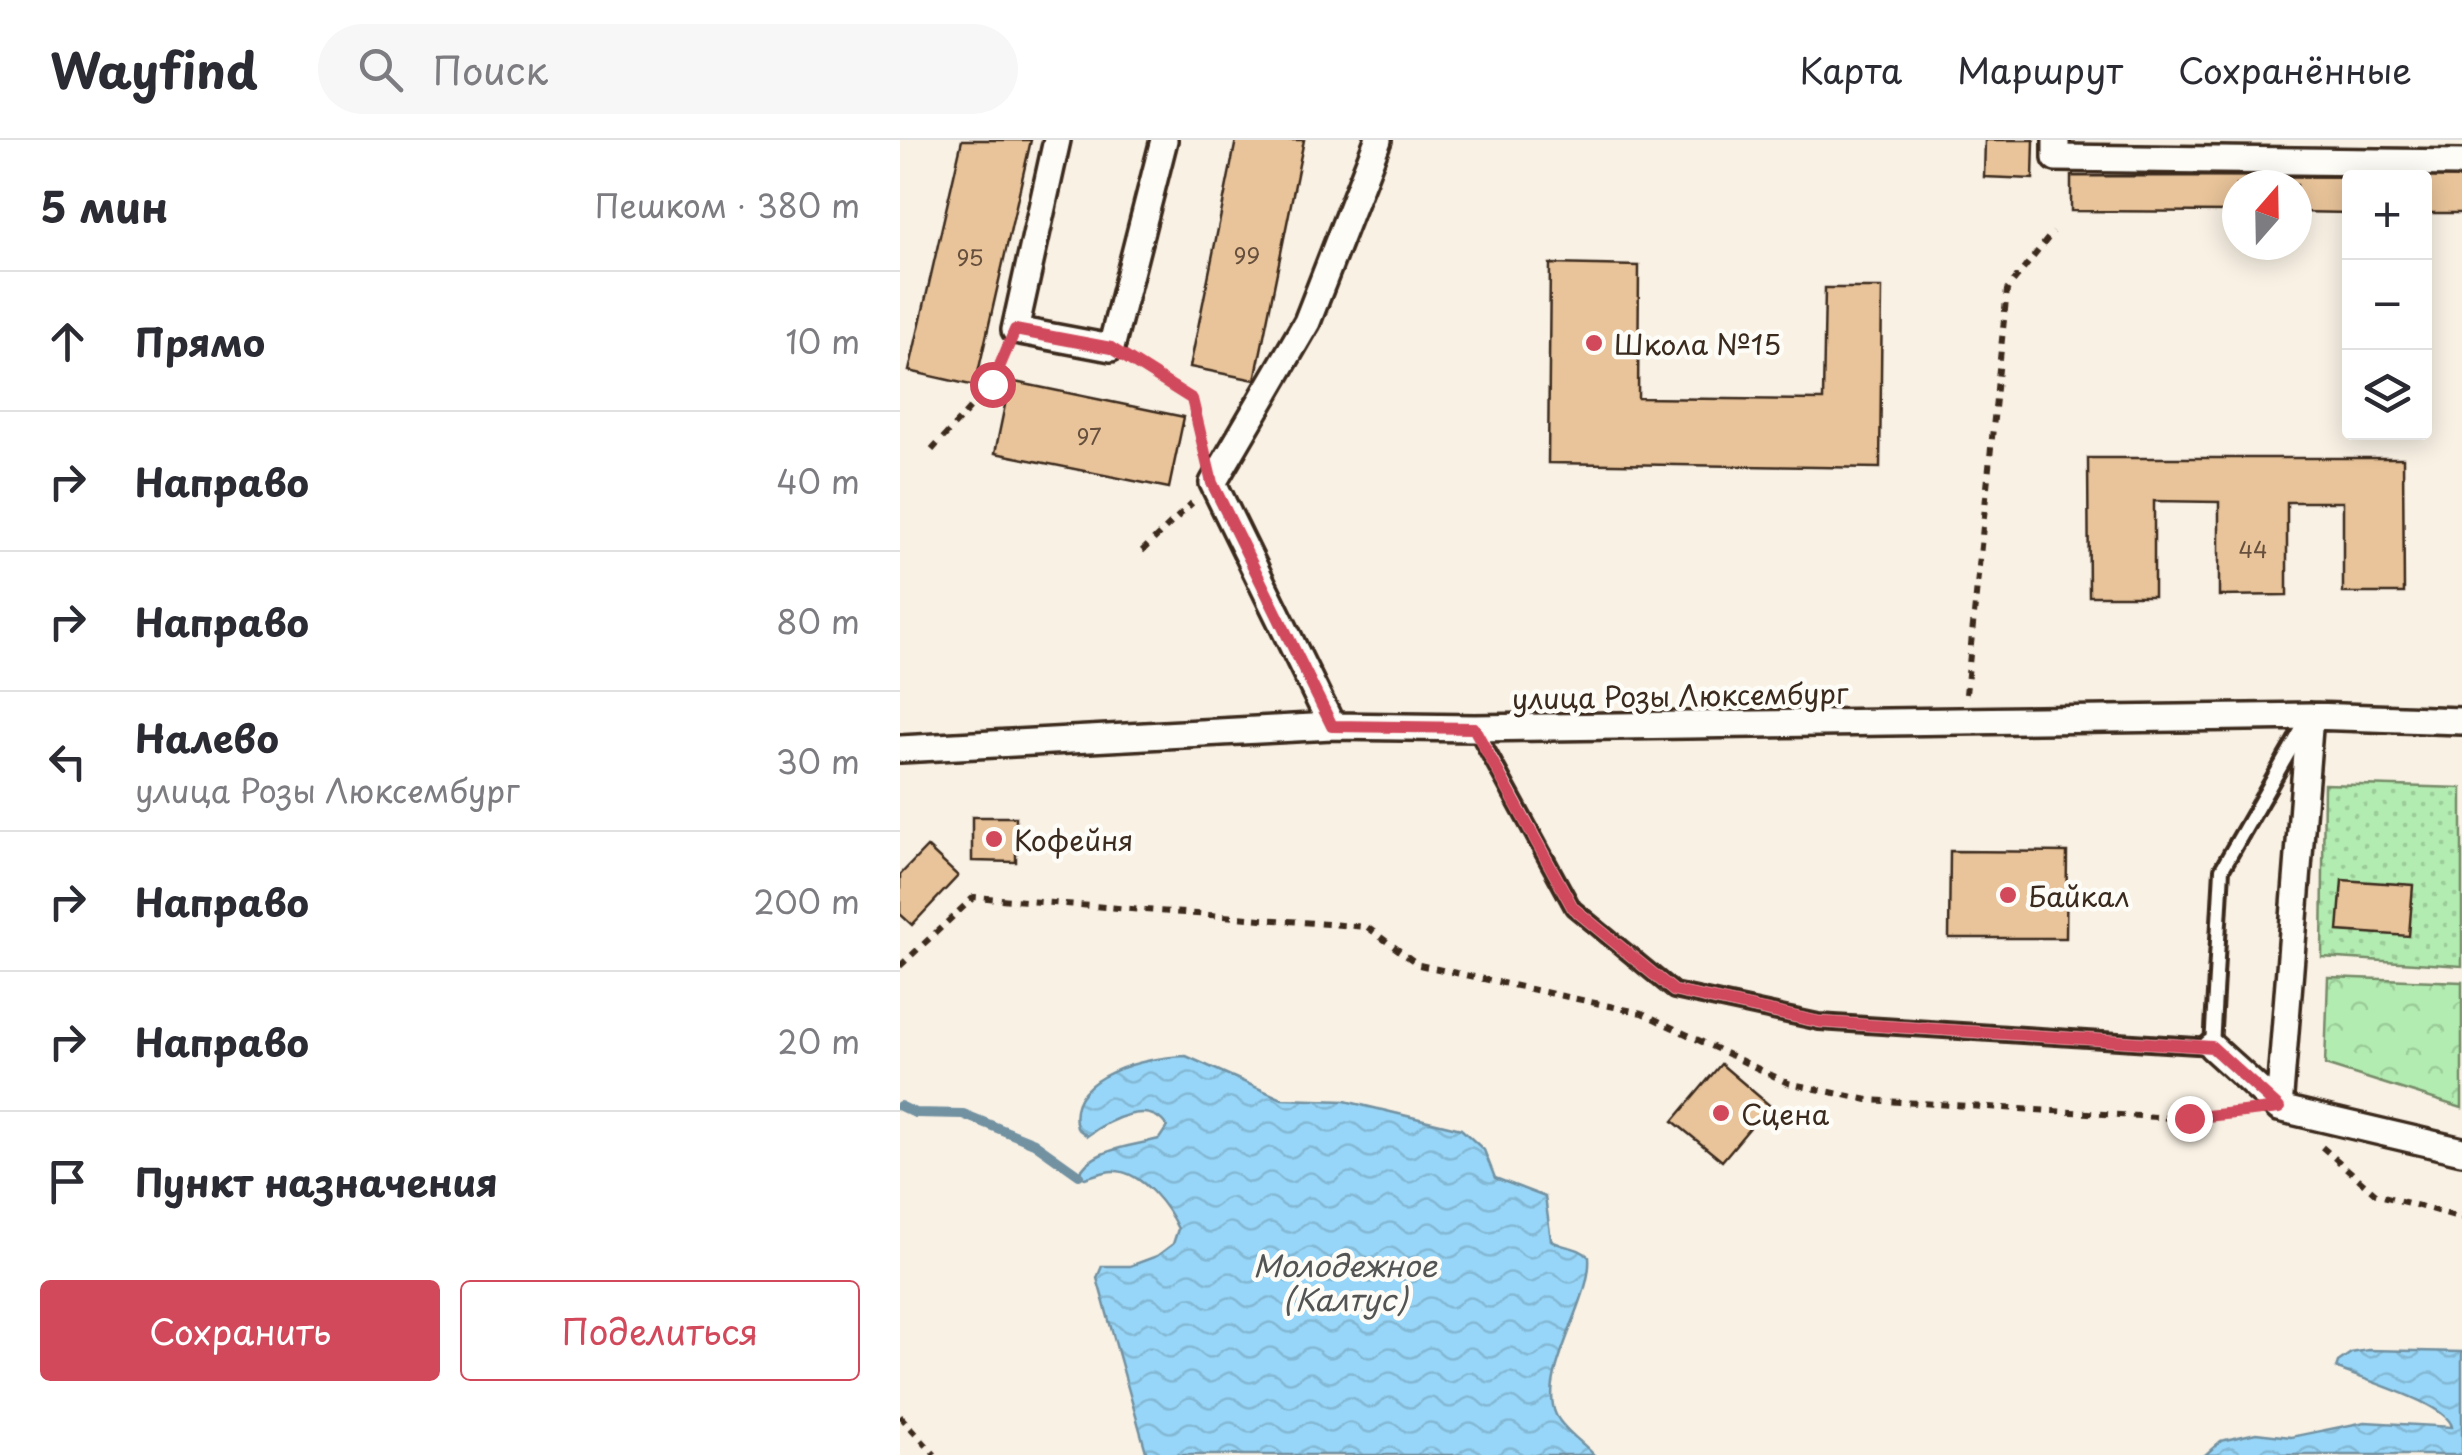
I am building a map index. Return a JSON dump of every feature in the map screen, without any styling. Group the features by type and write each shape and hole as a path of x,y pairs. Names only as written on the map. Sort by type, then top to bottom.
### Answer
{"street":[{"path":"1057,140 1015,330 1111,348 1164,140"},
{"path":"1332,726 1212,483 1306,322 1378,140"},
{"path":"2056,140 2056,158 2462,162"},
{"path":"2279,1108 2310,716"},
{"name":"улица Розы Люксембург","path":"900,749 1332,726 1474,728 2310,716 2462,721"},
{"path":"2212,1047 2279,1108 2462,1150"}],"lane":[{"path":"1474,728 1573,908 1674,991 1820,1022 2212,1047 2222,869 2310,716"}],"path":[{"path":"1964,720 2007,290 2053,232"},
{"path":"932,450 992,384 1015,330"},
{"path":"1111,348 1192,399 1212,483 1142,550"},
{"path":"900,966 974,897 1367,928 1419,965 1642,1013 1788,1083 1868,1100 2189,1118 2279,1108"},
{"path":"2320,1145 2376,1194 2462,1218"},
{"path":"900,1416 935,1455"}],"green space":[{"path":"2324,784 2462,788 2462,966 2322,957"},
{"path":"2328,977 2462,982 2462,1108 2325,1065"}],"water":[{"name":"Молодежное (Калтус)","path":"1186,1056 1282,1099 1345,1101 1461,1129 1484,1150 1495,1178 1545,1197 1551,1240 1589,1257 1583,1294 1559,1359 1552,1398 1559,1421 1594,1455 1147,1455 1097,1278 1102,1266 1130,1266 1157,1256 1173,1244 1178,1229 1161,1202 1136,1178 1116,1171 1085,1178 1079,1175 1093,1159 1114,1149 1159,1139 1167,1127 1159,1118 1139,1113 1116,1119 1087,1136 1077,1128 1076,1109 1083,1094 1112,1072 1151,1060"},
{"path":"2462,1352 2462,1455 2205,1455 2221,1441 2256,1433 2291,1437 2365,1422 2452,1427 2447,1418 2420,1401 2336,1368 2351,1353"}],"building":[{"path":"962,140 1031,140 975,386 909,371"},
{"path":"1236,140 1304,140 1255,380 1190,367"},
{"path":"1985,140 2034,140 2033,179 1984,177"},
{"path":"2071,176 2222,176 2222,212 2071,211"},
{"path":"2312,177 2342,177 2342,213 2312,212"},
{"path":"2432,177 2462,177 2462,213 2432,213"},
{"name":"Школа №15","path":"1550,264 1639,266 1638,398 1823,400 1825,288 1882,288 1880,468 1548,463"},
{"path":"1010,381 1184,417 1169,488 995,453"},
{"path":"2088,458 2403,458 2404,593 2343,593 2343,502 2287,502 2287,595 2219,596 2219,502 2154,501 2154,596 2089,596"},
{"name":"Кофейня","path":"972,817 1016,817 1016,862 972,861"},
{"path":"927,847 958,876 912,925 900,914 900,875"},
{"name":"Байкал","path":"1950,851 2067,852 2066,938 1949,938"},
{"path":"2342,880 2413,885 2409,936 2338,931"},
{"name":"Сцена","path":"1721,1064 1769,1105 1722,1161 1673,1121"}],"waterway":[{"path":"900,1106 915,1113 963,1114 1034,1143 1079,1175"}],"place":[{"name":"Школа №15","path":"1594,343"},
{"name":"Кофейня","path":"994,839"},
{"name":"Байкал","path":"2008,895"},
{"name":"Сцена","path":"1721,1113"}],"route":[{"path":"992,384 1015,330 1111,348 1192,399 1212,483 1332,726 1474,728 1573,908 1674,991 1820,1022 2212,1047 2279,1108 2189,1118"}]}
